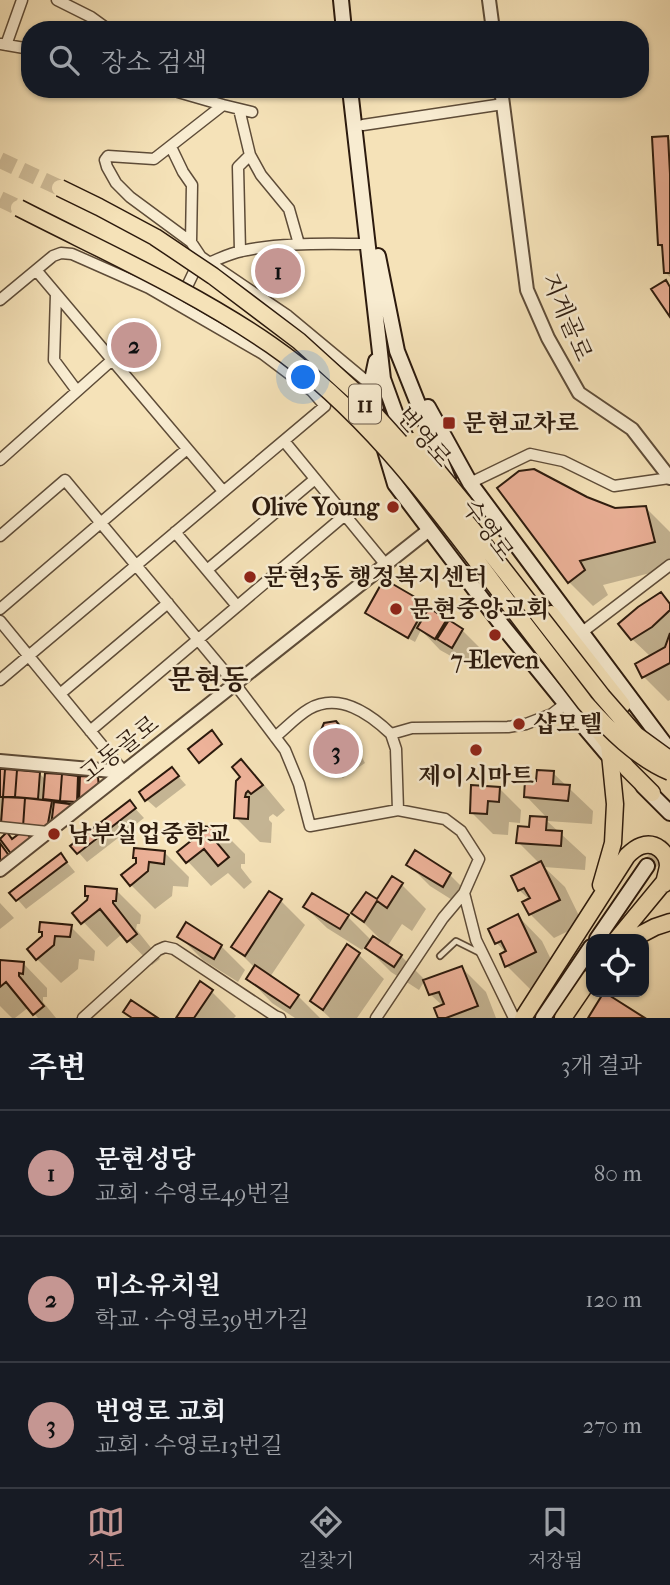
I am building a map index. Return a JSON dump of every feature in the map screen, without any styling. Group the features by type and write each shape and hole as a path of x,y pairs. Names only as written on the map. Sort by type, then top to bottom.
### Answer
{"main road":[{"path":"341,0 343,21"},
{"path":"349,0 351,21"},
{"path":"351,98 377,319 380,434 395,484 501,624 566,703 652,793"},
{"name":"수영로","path":"360,98 379,268 394,340 459,508 524,605 592,695 670,769"},
{"name":"번영로","path":"60,188 155,237 213,276 299,341 353,390 472,529 602,696 636,735 665,756 670,769"},
{"name":"번영로","path":"19,208 211,307 272,346 326,389 402,467 602,722 629,746 670,769"},
{"name":"수영로","path":"394,340 470,482 670,751"},
{"path":"377,382 397,383 407,388 419,407"},
{"name":"수영로","path":"377,382 440,502 471,547 598,712 652,793 670,813"},
{"path":"326,389 371,442 599,731 610,751 615,804 613,843 593,907"},
{"path":"353,390 408,435 446,479 670,769"},
{"path":"622,705 650,726 670,735"},
{"path":"523,1018 627,856 644,845 653,845 667,856 667,879 621,934"},
{"path":"600,934 647,866"},
{"path":"642,934 670,922"},
{"path":"543,1018 586,954"},
{"path":"563,1018 586,984"}],"street":[{"path":"21,48 3,44 22,0"},
{"path":"57,0 96,21"},
{"path":"489,0 492,21"},
{"path":"198,98 252,112"},
{"name":"지게골로","path":"502,98 527,290 548,338 579,393 632,429 670,478 614,486 563,461"},
{"path":"363,125 503,104"},
{"path":"223,105 154,159 108,156 105,160 107,167 116,183 130,197 191,242 206,259 377,382"},
{"path":"239,109 250,155 261,176 289,209 299,244"},
{"path":"171,147 192,186 191,242"},
{"path":"240,251 238,167 250,155"},
{"path":"178,305 206,259 240,251 299,244 367,244"},
{"path":"0,300 53,256 61,253 72,254 149,288 263,354 312,391 325,406 0,680"},
{"path":"36,270 223,491"},
{"path":"56,295 54,360 77,391"},
{"path":"0,460 112,359"},
{"path":"284,441 386,565"},
{"path":"0,609 187,449"},
{"name":"수영로","path":"470,482 530,454 563,461"},
{"path":"207,570 315,479"},
{"path":"0,536 65,480 235,684 285,750 299,783 310,826 398,810 445,819 461,831 479,859 464,894 443,918 376,1018"},
{"path":"90,731 345,514"},
{"name":"고동골로","path":"0,870 429,530"},
{"path":"175,532 237,606"},
{"path":"581,633 670,565"},
{"path":"60,694 168,603"},
{"path":"0,621 124,772"},
{"path":"275,737 307,710 331,702 348,704 379,723 391,734 396,749 398,810"},
{"path":"391,734 412,728 508,727 526,724 552,714 566,703"},
{"path":"0,761 124,772"},
{"path":"0,828 48,832"},
{"path":"464,894 477,940 513,1018"},
{"path":"83,1018 158,950 165,947 174,948 280,1018"}],"lane":[{"path":"440,956 456,941 484,955"}],"building":[{"path":"668,136 670,273 664,273 662,245 658,245 652,137"},
{"path":"282,252 292,258 294,277 283,285 278,285 257,265 260,259"},
{"path":"666,280 670,287 670,317 651,289"},
{"path":"534,469 587,497 615,508 646,506 655,542 580,561 585,570 568,583 497,488 519,471"},
{"name":"문현중앙교회","path":"384,579 427,604 408,638 365,613"},
{"path":"661,592 670,604 670,610 652,627 631,640 618,624"},
{"path":"429,608 447,619 435,639 417,628"},
{"path":"449,620 463,629 452,648 437,639"},
{"path":"670,633 670,663 642,678 635,664 665,647"},
{"path":"336,721 360,756 336,773 327,771 313,759 315,745 324,723"},
{"path":"212,730 222,744 199,763 188,749"},
{"path":"241,759 263,785 251,794 248,791 246,793 245,797 249,797 248,819 234,818 236,781 240,777 232,767"},
{"path":"172,767 179,776 145,801 139,792"},
{"path":"0,769 5,769 3,797 0,797"},
{"path":"5,769 17,770 15,797 3,797"},
{"path":"17,770 40,772 38,799 15,797"},
{"path":"537,770 554,771 553,784 570,785 568,801 524,797 525,780 536,781"},
{"path":"45,773 62,774 60,801 43,799"},
{"path":"62,774 78,776 77,802 60,801"},
{"path":"80,776 98,777 99,788 79,802"},
{"path":"471,785 500,787 499,802 488,801 487,814 470,813"},
{"path":"3,797 25,798 23,827 1,823"},
{"path":"25,798 52,801 47,829 23,827"},
{"path":"130,800 136,808 77,854 70,846"},
{"path":"54,802 77,805 51,826"},
{"path":"530,816 547,817 546,830 562,831 561,846 516,843 518,826 529,827"},
{"path":"190,825 222,828 221,840 217,840 217,843 229,857 218,866 204,849 186,863 177,852 192,840 192,835 189,835"},
{"path":"7,832 12,839 26,832 32,840 12,855 0,839"},
{"path":"0,843 10,857 3,863 0,859"},
{"path":"134,848 165,851 164,864 149,862 148,871 130,886 121,875 136,863 136,858 133,858"},
{"path":"415,850 451,873 443,887 406,865"},
{"path":"61,853 67,862 16,901 9,893"},
{"path":"541,861 560,900 529,915 522,902 530,898 524,888 518,891 511,876"},
{"path":"392,876 403,883 387,908 377,901 364,922 351,913 366,892 377,899"},
{"path":"85,886 117,889 116,901 113,903 137,934 127,942 100,909 81,924 72,913 87,900"},
{"path":"269,891 282,899 245,956 231,947"},
{"path":"312,893 349,915 340,929 303,907"},
{"path":"518,914 536,952 505,967 500,954 506,951 501,941 495,944 488,929"},
{"path":"40,922 72,925 70,937 55,936 54,945 36,960 27,949 42,936 42,932 39,932"},
{"path":"186,922 222,945 214,959 177,937"},
{"path":"373,936 402,955 394,967 365,948"},
{"path":"347,944 360,953 323,1010 310,1001"},
{"path":"0,960 24,962 23,974 19,973 19,976 44,1006 33,1015 6,982 0,987"},
{"path":"255,965 299,995 290,1008 246,979"},
{"path":"462,966 478,1006 446,1018 438,1018 434,1008 444,1004 439,992 429,995 423,980"},
{"path":"200,981 213,990 194,1018 176,1018"},
{"path":"601,997 612,997 645,1018 588,1018"},
{"path":"131,1000 158,1018 132,1018 123,1012"}],"tunnel":[{"path":"0,160 60,188"},
{"path":"0,199 19,208"},
{"path":"647,866 670,845"}],"place":[{"name":"문현성당","path":"278,271"},
{"name":"미소유치원","path":"134,345"},
{"name":"문현교차로","path":"449,423"},
{"name":"Olive Young","path":"393,507"},
{"name":"문현3동 행정복지센터","path":"250,577"},
{"name":"문현중앙교회","path":"396,609"},
{"name":"7-Eleven","path":"495,635"},
{"name":"샵모텔","path":"519,724"},
{"name":"제이시마트","path":"476,750"},
{"name":"번영로 교회","path":"336,751"},
{"name":"남부실업중학교","path":"54,834"}],"district":[{"name":"문현동","path":"208,679"}]}
